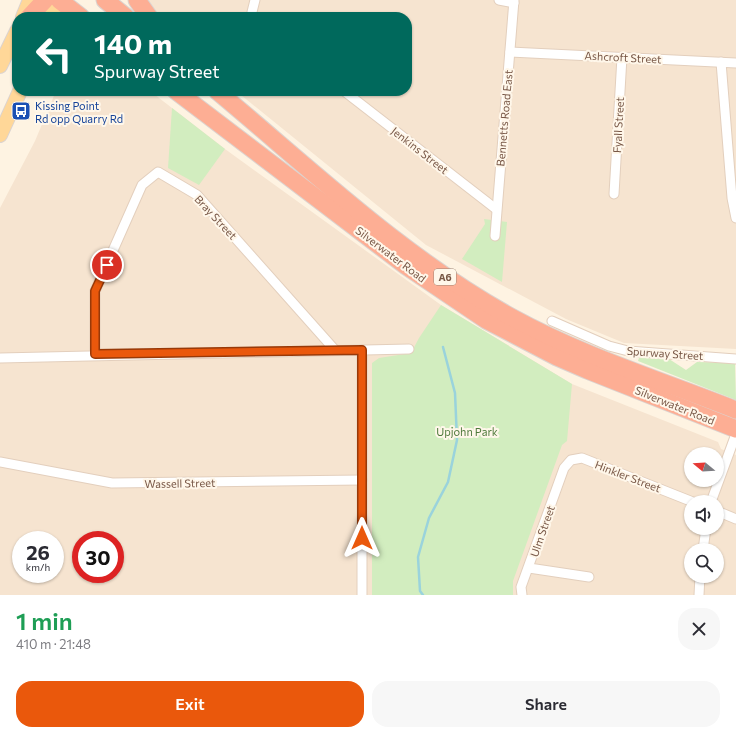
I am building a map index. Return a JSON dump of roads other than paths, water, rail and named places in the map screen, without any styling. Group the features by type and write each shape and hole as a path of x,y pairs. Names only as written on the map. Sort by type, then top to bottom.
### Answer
{"highway":[{"path":"34,12 45,0"},
{"path":"59,0 75,12"},
{"path":"105,0 120,12"},
{"path":"137,0 145,12"},
{"name":"Silverwater Road","path":"183,96 406,266 486,320 575,365 736,429"},
{"name":"Silverwater Road","path":"224,96 369,222 442,275 511,317 567,344 736,410"}],"main road":[{"path":"25,12 30,0"},
{"path":"53,12 59,0"},
{"path":"0,66 12,41"},
{"path":"0,135 4,118 17,96"}],"street":[{"path":"252,12 255,0"},
{"path":"499,0 514,2"},
{"name":"Bennetts Road East","path":"495,236 514,2"},
{"name":"Ashcroft Street","path":"510,52 736,63"},
{"name":"Fyall Street","path":"614,194 622,57"},
{"path":"720,62 732,198 736,218"},
{"name":"Jenkins Street","path":"350,96 496,209"},
{"name":"Bray Street","path":"95,354 95,291 142,185 158,172 197,195 334,349"},
{"name":"Spurway Street","path":"552,321 609,346 628,352 736,358"},
{"path":"0,358 95,354 409,349"},
{"path":"362,350 362,595"},
{"path":"714,495 736,434"},
{"name":"Hinkler Street","path":"564,468 571,460 582,458 684,498"},
{"name":"Wassell Street","path":"0,462 112,483 362,480"},
{"name":"Ulm Street","path":"522,595 522,586 564,468"},
{"path":"724,514 736,519"},
{"path":"529,568 589,577"},
{"path":"699,595 700,583"}],"waterway":[{"path":"423,595 420,591 418,557 429,518 448,482 457,440 455,393 443,347"}],"place":[{"name":"Kissing Point Rd opp Quarry Rd","path":"21,111"}],"park label":[{"name":"Upjohn Park","path":"467,431"}]}
